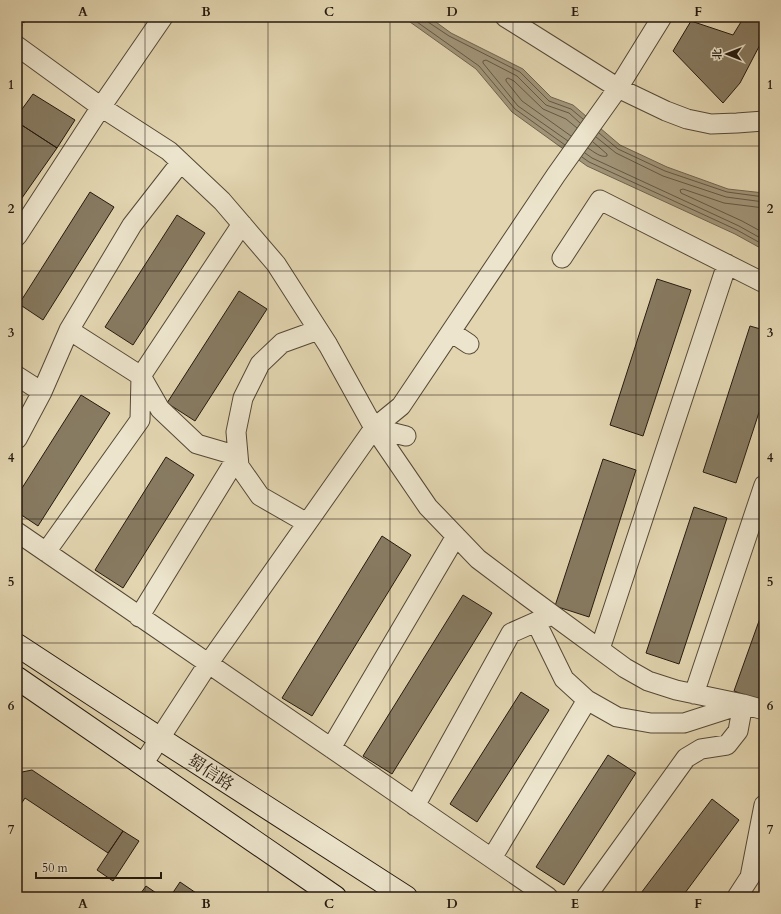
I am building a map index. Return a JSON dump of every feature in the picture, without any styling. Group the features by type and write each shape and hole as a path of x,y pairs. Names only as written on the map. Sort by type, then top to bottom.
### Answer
{"main road":[{"name":"蜀信路","path":"17,645 406,897"},
{"name":"蜀信路","path":"17,678 335,897"}],"street":[{"path":"17,236 101,107 163,17"},
{"path":"505,17 618,88 666,111 688,119 711,124 764,121"},
{"path":"143,764 208,664 374,428 402,406 556,175 618,88 662,17"},
{"path":"17,46 101,107 169,151 222,201 276,264 328,344 374,428 428,507 478,559 544,618 600,649 625,668 648,681 676,690 764,710"},
{"path":"17,439 42,392 69,330 132,225 181,162"},
{"path":"562,258 600,200 764,283"},
{"path":"46,552 140,420 141,376 242,224"},
{"path":"600,649 727,264"},
{"path":"69,330 141,376 160,409 197,444 238,456"},
{"path":"307,523 260,496 239,466 236,432 243,398 260,364 282,343 318,330"},
{"path":"451,332 469,344"},
{"path":"17,376 42,392"},
{"path":"374,428 406,436"},
{"path":"139,617 238,456"},
{"path":"694,694 764,485"},
{"path":"17,532 548,897"},
{"path":"330,748 456,536"},
{"path":"544,618 564,679 587,700 617,717 650,723 684,723 743,704"},
{"path":"415,806 511,633 544,618"},
{"path":"492,858 587,700"},
{"path":"586,897 686,758 701,749 727,745 738,731 743,704"},
{"path":"737,897 750,877 764,805"}],"path":[{"path":"17,31 27,17"}],"water":[{"path":"403,17 429,17 451,33 523,69 551,97 573,105 620,145 667,167 728,189 764,193 764,250 735,234 587,166 512,112 476,69"}],"building":[{"path":"744,17 764,17 764,37 740,83 723,103 673,51 691,21 733,35"},
{"path":"33,94 75,120 57,148 17,122 17,116"},
{"path":"17,122 57,148 17,205"},
{"path":"90,192 114,207 43,320 19,304"},
{"path":"177,215 205,233 133,345 105,327"},
{"path":"657,279 691,290 643,436 610,425"},
{"path":"239,291 267,309 195,421 167,403"},
{"path":"750,326 764,330 764,397 736,483 703,472"},
{"path":"81,395 110,413 38,526 17,512 17,496"},
{"path":"166,457 194,475 123,588 95,570"},
{"path":"603,459 636,470 589,617 555,606"},
{"path":"694,507 727,518 679,664 646,653"},
{"path":"382,536 411,555 312,716 282,698"},
{"path":"463,595 492,613 392,774 363,756"},
{"path":"764,607 764,702 734,691"},
{"path":"521,692 549,710 477,822 450,804"},
{"path":"608,755 636,773 564,885 536,867"},
{"path":"32,770 123,831 108,853 25,798 17,810 17,773"},
{"path":"712,799 739,820 682,897 638,897"},
{"path":"123,831 139,841 113,881 97,870"},
{"path":"180,882 202,897 170,897"},
{"path":"146,886 162,897 138,897"}]}
